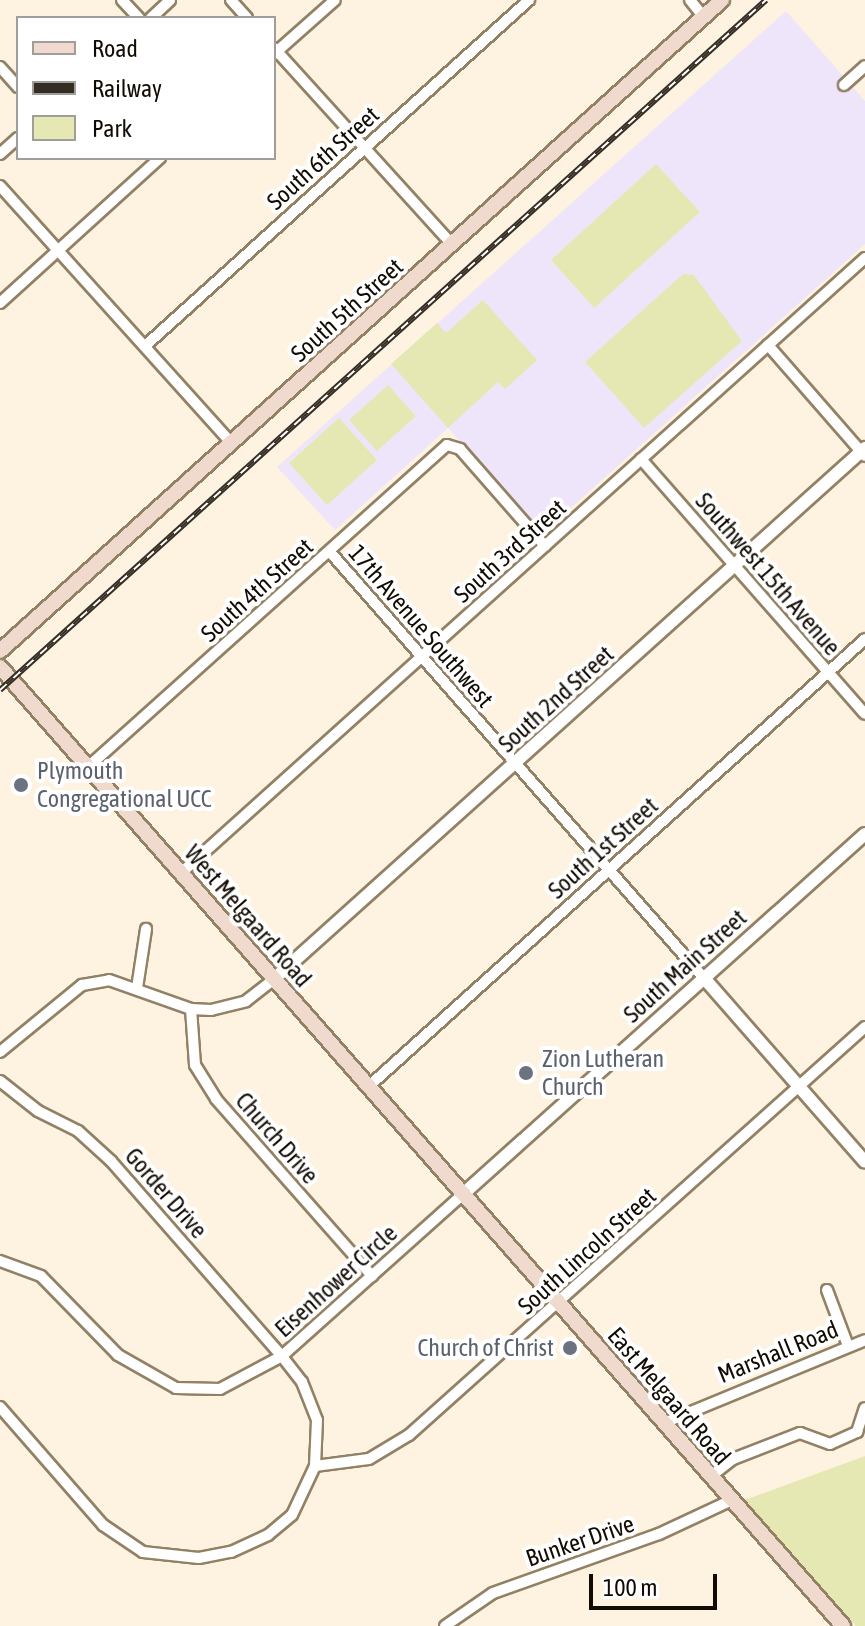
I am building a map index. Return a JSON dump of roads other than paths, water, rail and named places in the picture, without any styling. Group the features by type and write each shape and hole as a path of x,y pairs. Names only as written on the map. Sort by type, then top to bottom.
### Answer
{"main road":[{"name":"South 5th Street","path":"0,651 722,0"},
{"name":"West Melgaard Road","path":"0,667 462,1195"},
{"name":"East Melgaard Road","path":"462,1195 843,1626"}],"street":[{"path":"122,0 137,16"},
{"path":"153,16 170,0"},
{"path":"231,0 245,16"},
{"path":"276,50 335,0"},
{"name":"South 6th Street","path":"145,346 529,0"},
{"path":"690,0 704,17"},
{"path":"276,52 452,244"},
{"path":"844,85 865,66"},
{"path":"0,67 16,85"},
{"path":"0,154 16,140"},
{"path":"0,303 158,160"},
{"path":"0,186 232,444"},
{"name":"South 3rd Street","path":"181,873 865,258"},
{"path":"768,345 864,452"},
{"name":"South 4th Street","path":"88,767 451,443 545,546"},
{"name":"South 2nd Street","path":"274,979 864,452"},
{"name":"Southwest 15th Avenue","path":"641,459 865,714"},
{"name":"17th Avenue Southwest","path":"330,552 704,978"},
{"name":"South 1st Street","path":"368,1087 865,639"},
{"name":"South Main Street","path":"462,1195 865,834"},
{"path":"137,988 146,929"},
{"path":"704,978 865,1162"},
{"path":"0,1052 82,985 109,980 191,1009 246,1001 274,979"},
{"name":"Church Drive","path":"191,1009 195,1065 216,1099 372,1276"},
{"name":"South Lincoln Street","path":"315,1466 369,1459 389,1450 558,1304 865,1027"},
{"name":"Gorder Drive","path":"0,1081 38,1111 78,1131 111,1161 282,1356"},
{"name":"Eisenhower Circle","path":"0,1407 103,1525 143,1552 199,1558 231,1552 268,1535 292,1515 315,1466 317,1420 302,1382 282,1356 462,1195"},
{"path":"0,1261 41,1276 118,1355 176,1388 220,1389 282,1356"},
{"path":"827,1290 848,1346"},
{"name":"Marshall Road","path":"664,1423 865,1340"},
{"path":"711,1476 733,1459 800,1433 830,1444 857,1432 865,1408"},
{"name":"Bunker Drive","path":"445,1626 493,1593 659,1534 732,1500"}],"railway":[{"path":"0,690 766,0"}],"place":[{"name":"Plymouth Congregational UCC","path":"21,785"},
{"name":"Zion Lutheran Church","path":"526,1073"},
{"name":"Church of Christ","path":"570,1348"}]}
